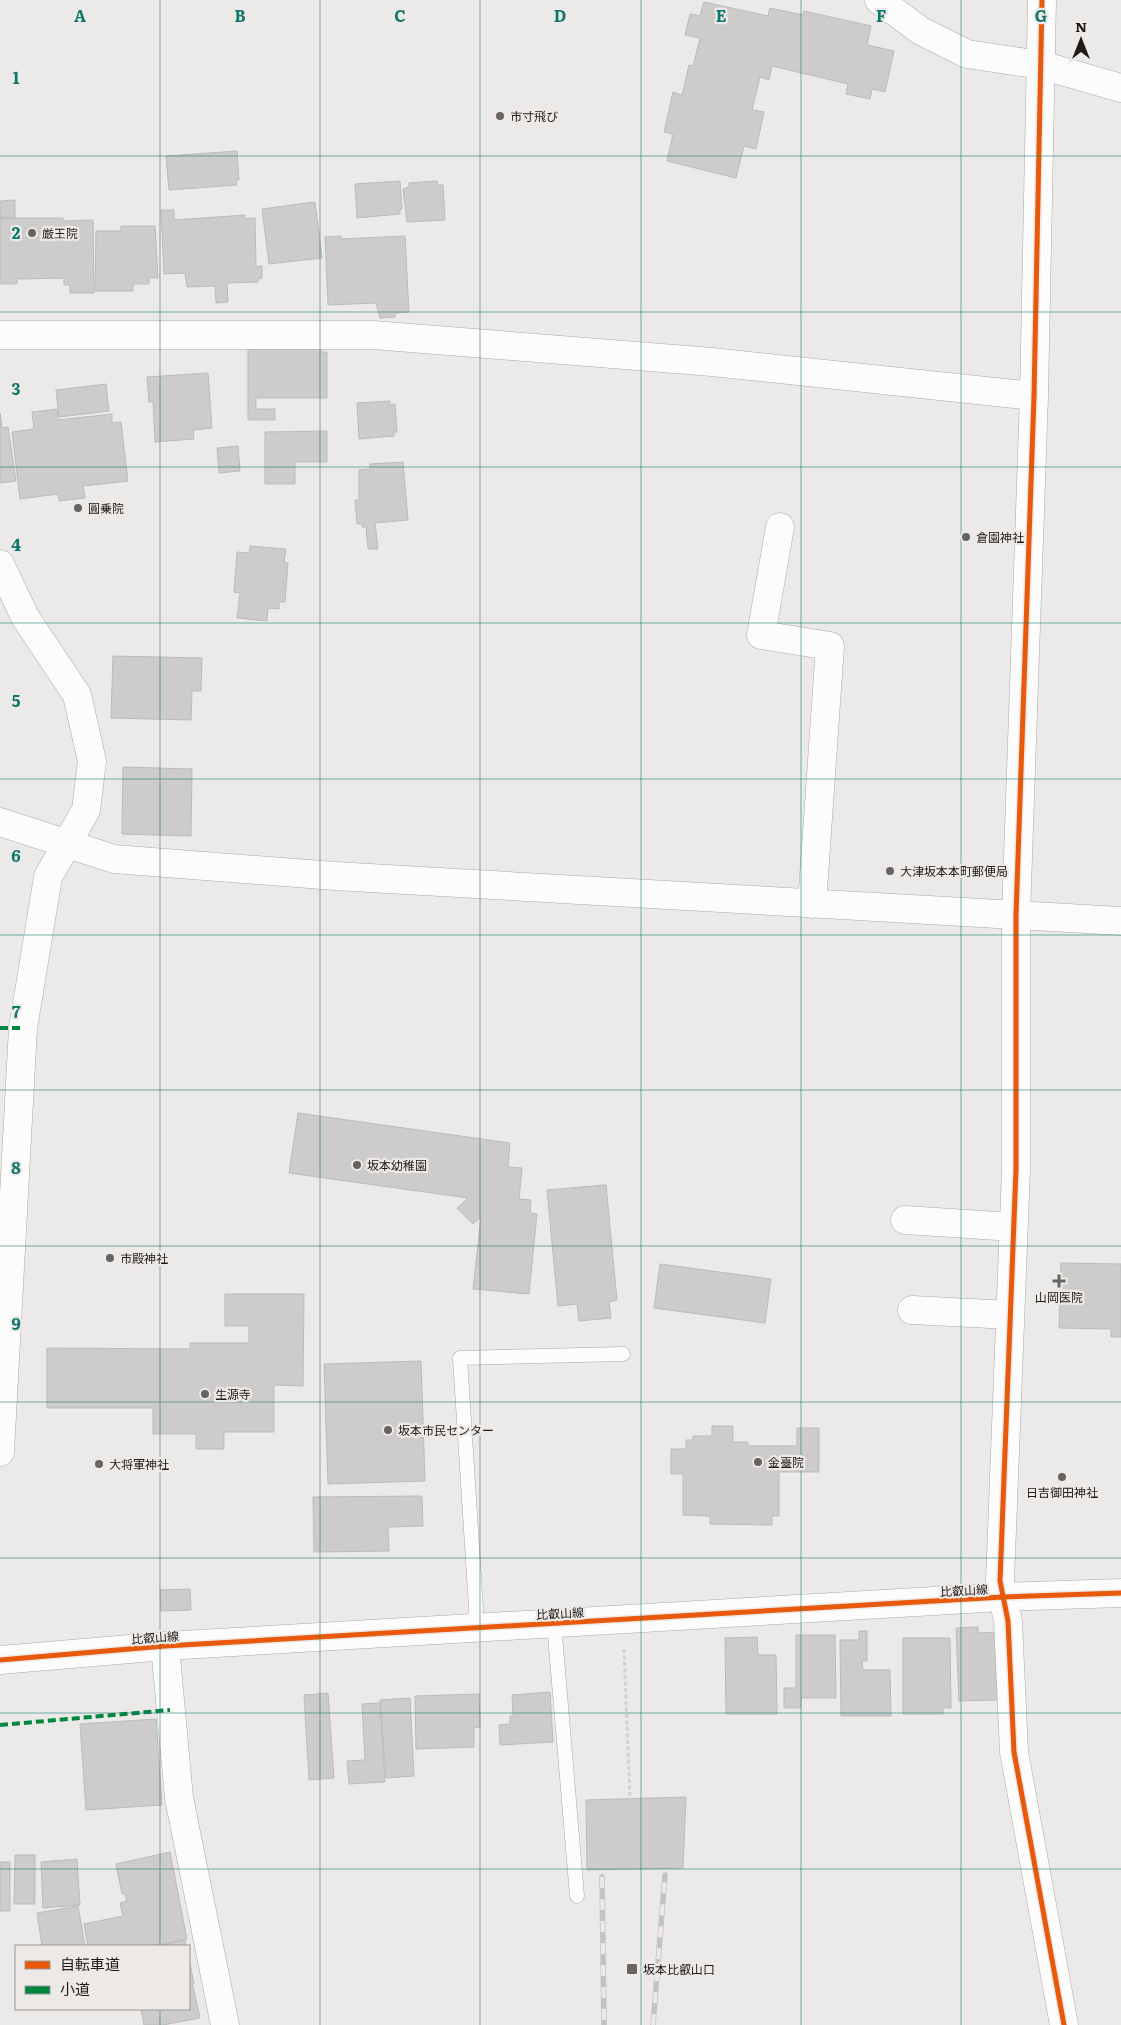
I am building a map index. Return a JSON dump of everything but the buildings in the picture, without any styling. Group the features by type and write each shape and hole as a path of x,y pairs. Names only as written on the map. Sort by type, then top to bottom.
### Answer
{"street":[{"path":"879,0 921,31 967,54 1041,65 1121,88"},
{"path":"1042,0 1034,396 1016,915 1016,1169 1000,1581 1008,1621 1014,1752 1064,2025"},
{"path":"0,334 372,335 712,362 1034,396"},
{"path":"780,527 762,635 830,646 812,904"},
{"path":"0,564 25,617 77,694 92,761 86,810 48,877 23,1028 0,1452"},
{"path":"0,822 114,858 134,860 335,876 1121,921"},
{"path":"905,1220 1014,1226"},
{"path":"912,1310 1010,1315"},
{"name":"比叡山線","path":"0,1660 165,1646 1003,1597 1121,1593"},
{"path":"165,1646 179,1798 225,2025"}],"lane":[{"path":"474,1628 476,1608 460,1358 622,1354"},
{"path":"554,1624 577,1896"}],"path":[{"path":"624,1647 630,1798"}],"railway":[{"path":"653,2025 665,1875"},
{"path":"602,1877 604,2025"}],"marked path":[{"path":"0,1028 23,1028"},
{"path":"0,1725 170,1710"}],"cycle path":[{"path":"1042,0 1034,396 1016,915 1016,1169 1000,1581 1008,1621 1014,1752 1064,2025"},
{"path":"0,1660 165,1646 1003,1597 1121,1593"}],"place":[{"name":"市寸飛び","path":"500,116"},
{"name":"厳王院","path":"32,233"},
{"name":"圓乗院","path":"78,508"},
{"name":"倉園神社","path":"966,537"},
{"name":"大津坂本本町郵便局","path":"890,871"},
{"name":"坂本幼稚園","path":"357,1165"},
{"name":"市殿神社","path":"110,1258"},
{"name":"山岡医院","path":"1059,1281"},
{"name":"生源寺","path":"205,1394"},
{"name":"坂本市民センター","path":"388,1430"},
{"name":"金臺院","path":"758,1462"},
{"name":"大将軍神社","path":"99,1464"},
{"name":"日吉御田神社","path":"1062,1477"},
{"name":"坂本比叡山口","path":"632,1969"}]}
